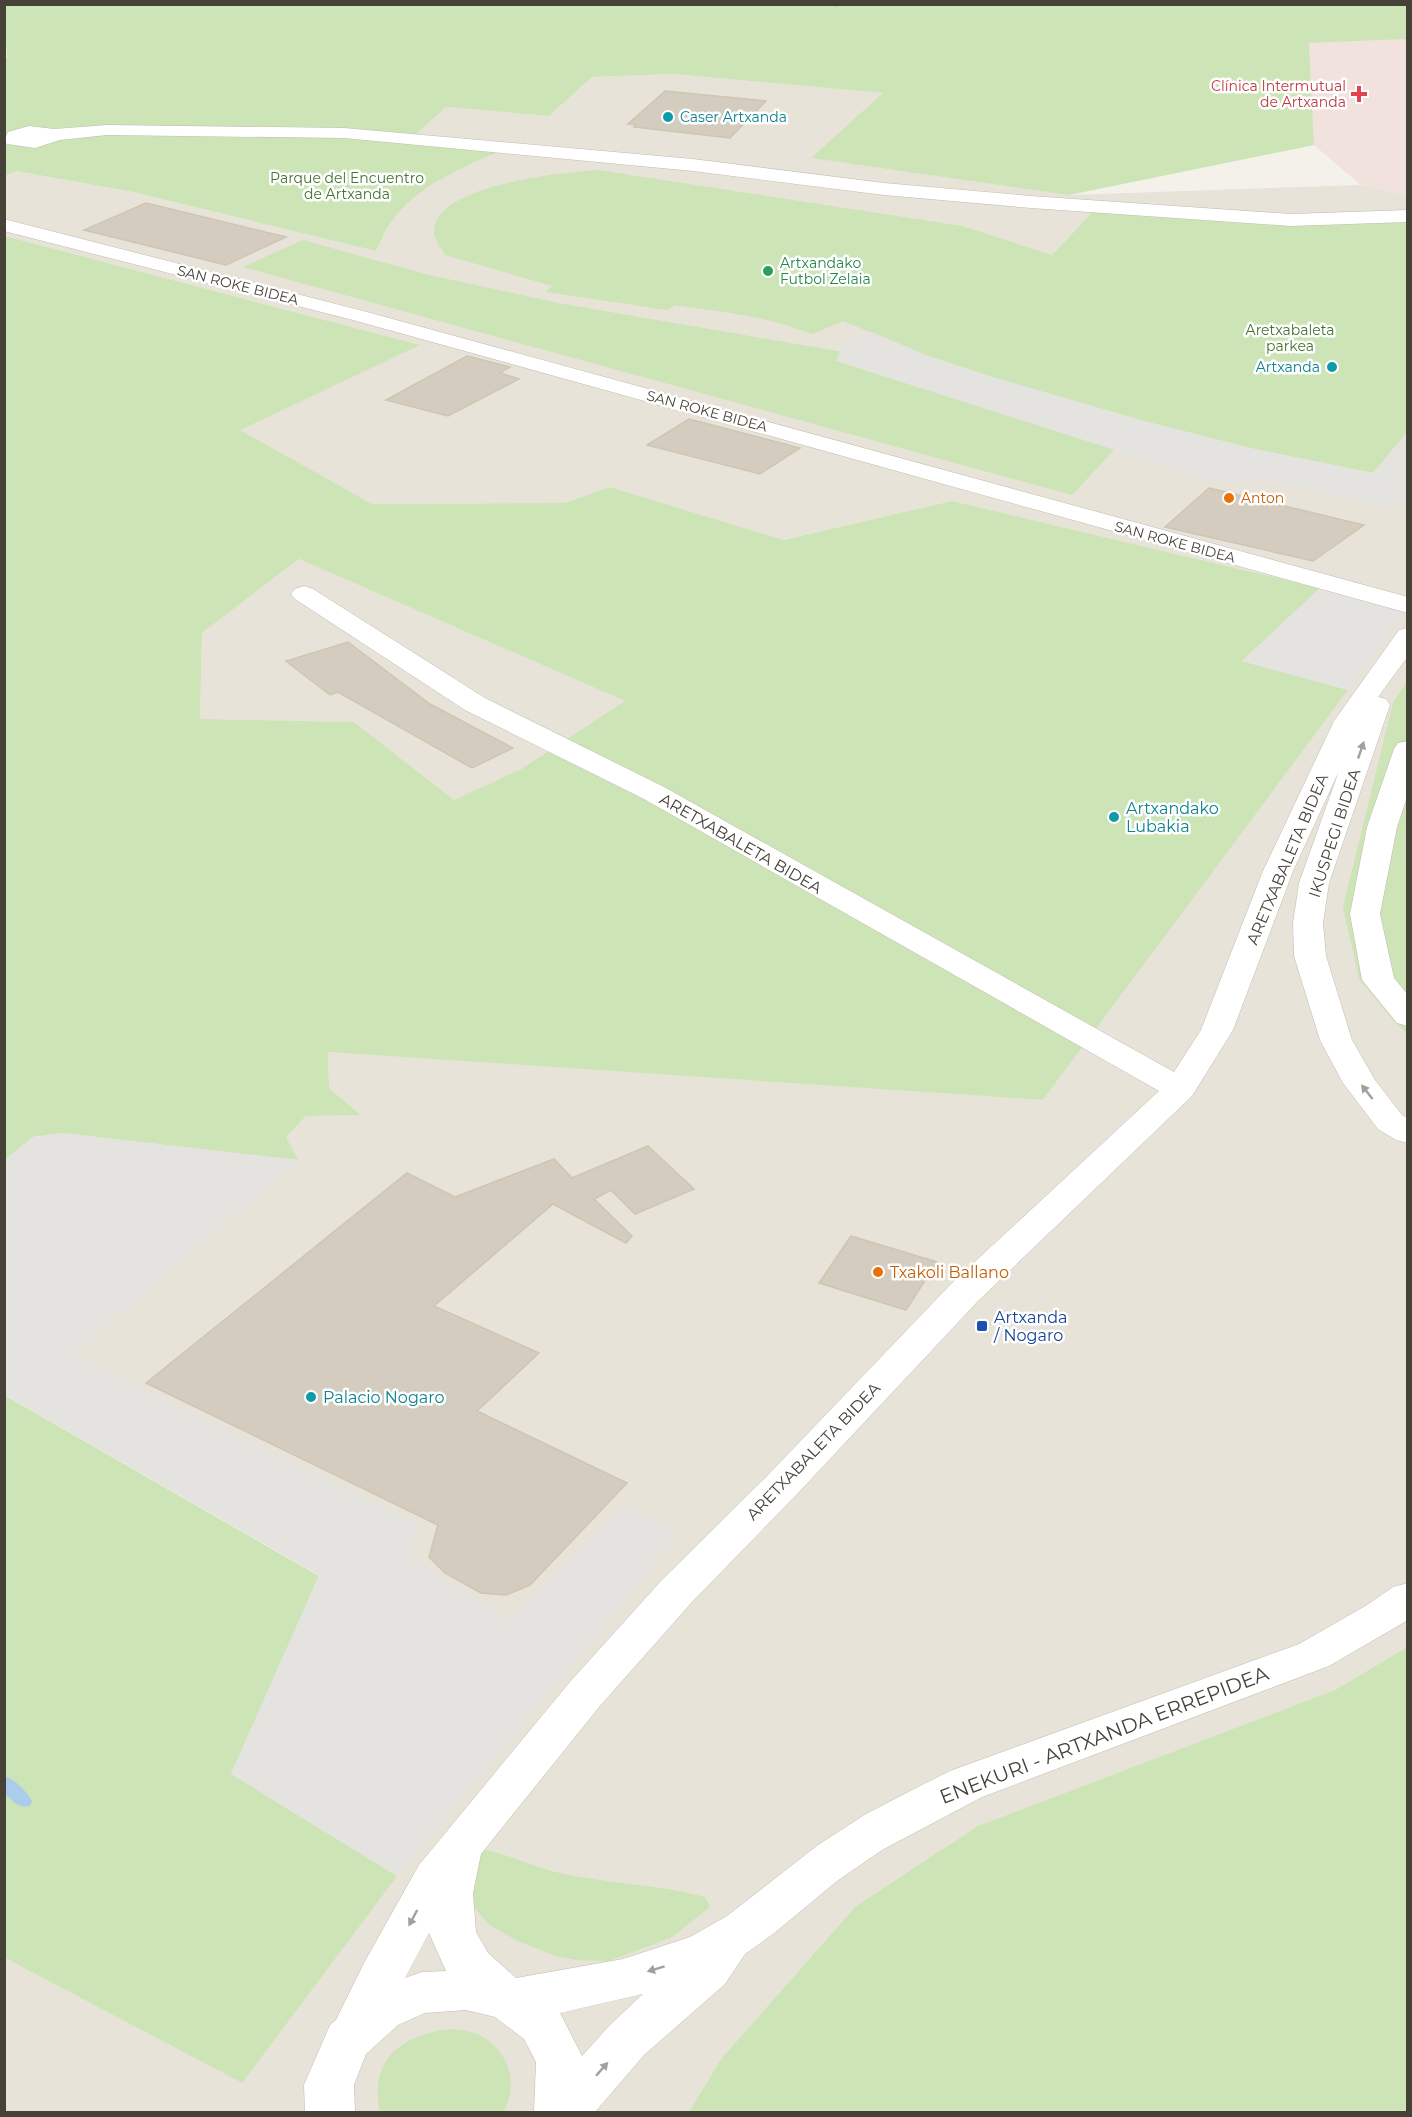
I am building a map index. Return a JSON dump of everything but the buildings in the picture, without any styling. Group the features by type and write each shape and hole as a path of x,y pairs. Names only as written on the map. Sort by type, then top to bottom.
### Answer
{"street":[{"path":"52,135 107,130 344,133 693,165 884,189 1031,202 1292,220 1407,216"},
{"name":"SAN ROKE BIDEA","path":"4,225 360,316 1407,605"},
{"name":"ARETXABALETA BIDEA","path":"304,594 476,704 654,793 829,894 1180,1089"},
{"name":"ARETXABALETA BIDEA","path":"355,2032 381,1977 435,1878 584,1695 676,1592 783,1484 965,1292 1180,1089 1217,1030 1278,872 1348,721 1407,636"},
{"name":"IKUSPEGI BIDEA","path":"1370,688 1376,705 1314,883 1308,923 1310,956 1336,1040 1360,1083 1390,1122 1407,1133"},
{"path":"1407,749 1382,827 1365,914 1378,980 1407,1016"},
{"name":"ENEKURI - ARTXANDA ERREPIDEA","path":"506,1999 614,1981 658,1969 701,1953 730,1939 834,1858 918,1806 966,1784 1314,1655 1382,1616 1407,1598"},
{"name":"ARETXABALETA BIDEA","path":"469,1835 455,1865 448,1920 463,1956 506,1999"},
{"path":"564,2112 627,2040 708,1970 730,1939"},
{"path":"324,2104 338,2058 355,2032 379,2011 409,1996 441,1988 472,1989 506,1999 534,2017 551,2038 562,2064 564,2092 559,2112"}],"shaded area":[{"name":"Clínica Intermutual de Artxanda","path":"1407,39 1407,195 1361,185 1314,145 1309,43"},
{"path":"672,74 884,93 812,158 1069,195 1361,185 1407,195 1407,1647 1335,1690 978,1826 856,1906 721,2059 689,2112 5,2112 5,1958 242,2083 231,1774 319,1575 5,1395 5,1160 62,1133 297,1159 286,1137 306,1116 360,1114 329,1088 328,1052 1043,1100 1347,691 1242,661 1319,588 952,501 782,540 610,487 565,503 372,504 239,430 419,345 5,236 5,176 16,171 133,192 376,251 392,219 416,195 447,175 514,145 414,136 446,107 549,116 592,77"},
{"path":"871,332 926,355 996,378 1141,420 1255,449 1373,473 1407,432 1407,502 1394,508 1265,480 1221,484 836,361 844,342"},
{"path":"299,559 625,701 521,769 454,800 354,722 200,719 202,633"},
{"path":"1320,588 1404,612 1348,690 1242,661"},
{"path":"62,1133 298,1160 73,1355 419,1525 409,1557 511,1621 626,1505 679,1534 397,1876 231,1774 319,1575 5,1395 5,1160 33,1137"}],"green space":[{"name":"Parque del Encuentro de Artxanda","path":"1407,4 1408,39 1309,43 1314,145 1069,195 811,158 883,93 673,74 592,77 549,116 446,107 415,135 515,145 450,174 420,193 391,222 376,251 133,192 16,171 5,176 4,59 7,58 4,5"},
{"name":"Aretxabaleta parkea","path":"598,170 962,226 1052,255 1095,210 1407,219 1407,451 1393,449 1374,473 1255,449 1141,421 1072,495 243,267 303,240 425,274 558,303 907,363 926,355 843,321 812,334 778,323 727,313 675,305 667,310 546,292 552,286 445,255 436,239 434,229 441,214 457,201 479,191 532,178"},
{"path":"5,236 420,345 240,430 372,504 565,503 610,487 783,540 952,501 1320,588 1242,661 1348,690 1043,1100 328,1052 329,1088 361,1115 306,1116 286,1137 298,1160 62,1133 33,1137 5,1160","holes":["299,559 625,701 521,769 454,800 354,722 200,719 202,633"]},
{"path":"1407,681 1407,1033 1359,979 1343,907 1393,703"},
{"path":"4,1395 319,1576 231,1774 397,1876 242,2083 5,1958"},
{"path":"1407,1647 1407,2112 689,2112 721,2059 856,1906 978,1826 1335,1690"},
{"path":"472,1849 505,1855 560,1873 669,1889 705,1897 710,1907 672,1937 609,1961 577,1960 555,1956 516,1940 488,1924 471,1903"},
{"path":"454,2029 469,2031 488,2040 503,2057 508,2068 510,2090 503,2112 380,2112 379,2077 385,2063 394,2052 405,2043 420,2036"}],"waterway":[{"path":"4,1782 24,1801"}],"place":[{"name":"Clínica Intermutual de Artxanda","path":"1359,94"},
{"name":"Caser Artxanda","path":"668,117"},
{"name":"Artxandako Futbol Zelaia","path":"768,271"},
{"name":"Artxanda","path":"1332,367"},
{"name":"Anton","path":"1229,498"},
{"name":"Artxandako Lubakia","path":"1114,817"},
{"name":"Txakoli Ballano","path":"878,1272"},
{"name":"Artxanda / Nogaro","path":"982,1326"},
{"name":"Palacio Nogaro","path":"311,1397"}]}
